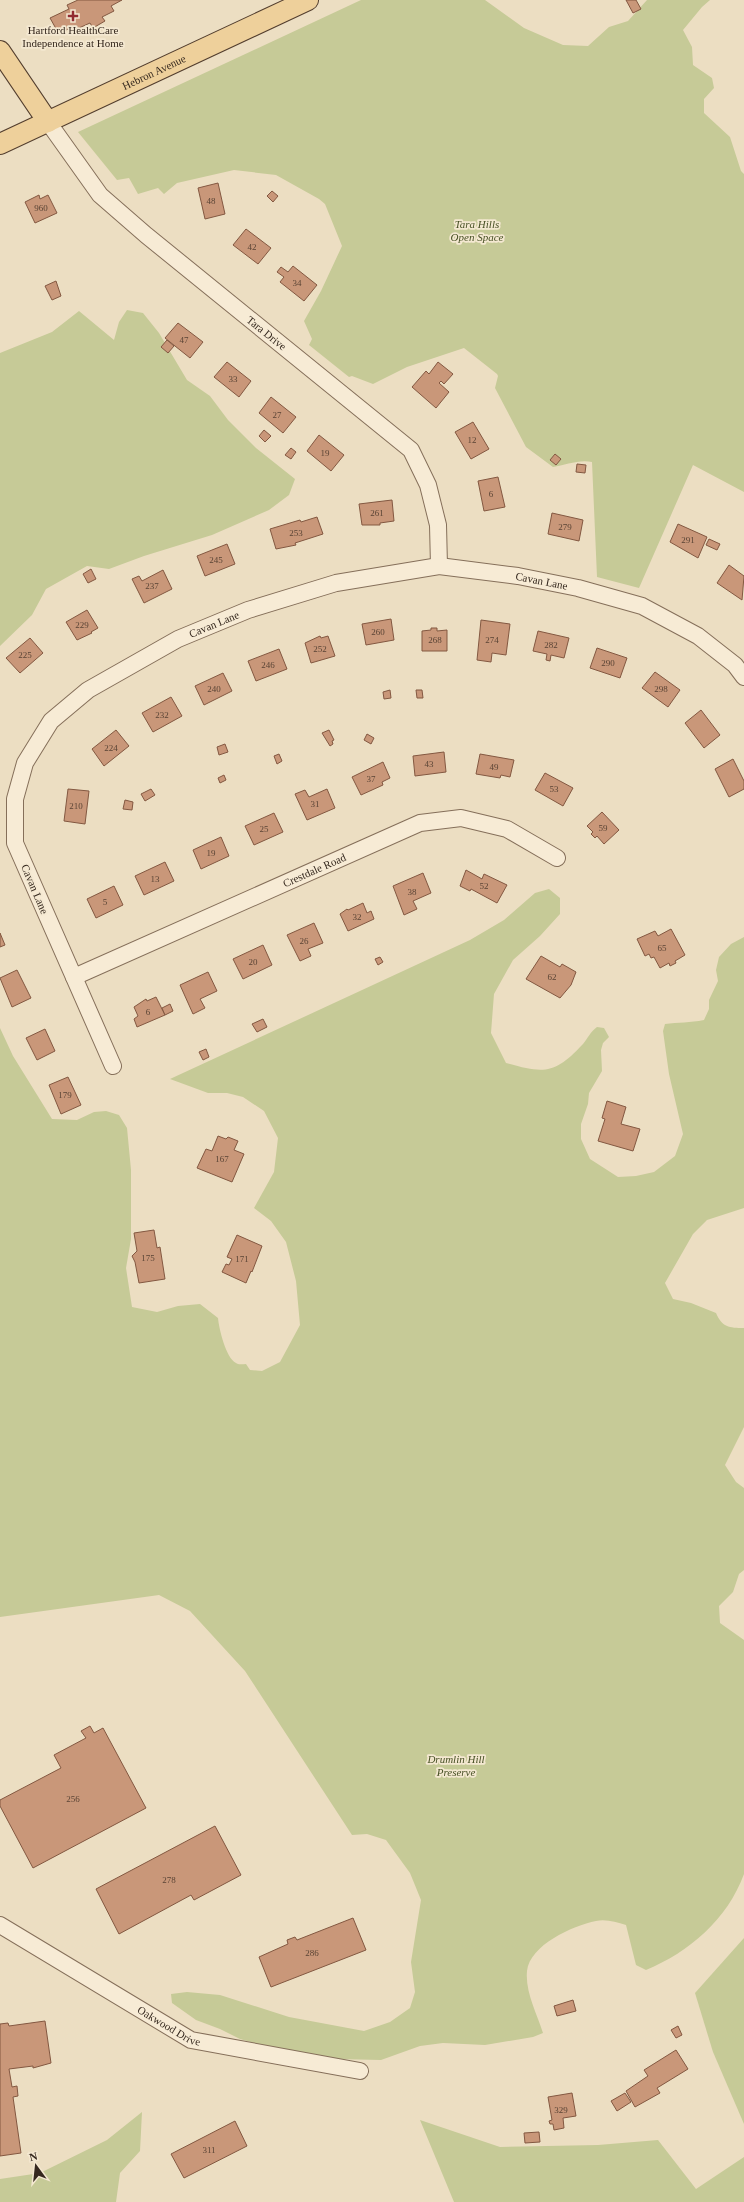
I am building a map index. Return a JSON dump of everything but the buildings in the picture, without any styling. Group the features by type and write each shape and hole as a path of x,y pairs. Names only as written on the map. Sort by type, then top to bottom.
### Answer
{"main road":[{"name":"Hebron Avenue","path":"0,144 308,0"},
{"path":"0,51 48,122"}],"street":[{"name":"Tara Drive","path":"48,122 100,195 152,240 411,450 430,492 438,525 439,566"},
{"name":"Cavan Lane","path":"113,1066 15,843 15,800 25,763 51,721 88,690 178,639 248,610 336,583 439,566 518,576 571,586 642,606 698,636 735,664 744,677"},
{"name":"Crestdale Road","path":"74,977 420,823 461,818 507,829 557,858"},
{"name":"Oakwood Drive","path":"0,1925 191,2040 360,2070"}],"green space":[{"name":"Tara Hills Open Space","path":"361,0 485,0 524,28 563,45 588,46 609,27 628,21 647,0 710,0 702,7 683,30 692,47 693,65 712,78 714,88 704,99 704,113 730,137 741,171 744,174 744,492 693,465 639,588 597,577 592,462 578,462 553,467 526,447 495,388 498,376 497,374 464,348 407,367 373,384 352,376 349,377 309,345 312,339 304,321 321,291 342,246 325,204 319,199 276,175 234,170 177,183 164,194 158,188 138,194 129,178 117,180 78,132"},
{"path":"127,310 143,313 159,333 187,380 210,396 228,420 256,448 295,479 289,495 269,510 212,535 144,556 109,569 87,566 46,589 32,615 0,646 0,353 52,332 79,311 114,340 119,322"},
{"name":"Drumlin Hill Preserve","path":"549,889 560,898 560,914 540,936 513,960 494,994 491,1033 506,1063 519,1067 540,1070 549,1069 565,1061 583,1044 597,1027 604,1028 609,1037 603,1043 601,1050 602,1071 589,1093 588,1104 581,1124 581,1139 590,1159 618,1177 636,1176 654,1172 675,1156 683,1134 669,1074 663,1031 665,1024 704,1020 709,1009 709,1000 718,981 716,970 719,957 731,944 744,937 744,1208 707,1220 693,1234 665,1283 673,1299 691,1303 716,1313 718,1318 727,1326 744,1328 744,1427 725,1465 736,1482 744,1488 744,1570 739,1574 733,1592 719,1606 720,1623 744,1640 744,1874 737,1891 728,1906 705,1932 677,1954 646,1970 636,1965 626,1925 615,1922 600,1920 576,1927 564,1932 544,1945 530,1962 527,1971 528,1987 532,2003 543,2033 533,2037 485,2045 443,2043 420,2046 381,2060 336,2059 279,2050 240,2039 220,2029 196,2020 172,2003 171,1994 187,1992 220,1995 289,2017 364,2031 390,2022 410,2008 415,1992 411,1962 421,1900 410,1873 386,1840 367,1834 352,1835 245,1671 190,1611 159,1595 0,1617 0,1028 13,1056 52,1119 77,1120 94,1112 106,1111 119,1115 127,1128 131,1170 131,1239 126,1268 132,1307 157,1312 178,1306 200,1304 218,1318 226,1349 232,1360 238,1364 246,1364 250,1370 262,1371 280,1362 300,1325 296,1281 286,1242 271,1221 254,1208 274,1172 278,1138 264,1111 243,1097 227,1093 208,1093 170,1079 470,940 504,920 535,893"},
{"path":"744,1938 744,2124 713,2052 695,1993"},
{"path":"142,2112 140,2151 120,2173 116,2202 0,2202 0,2179 40,2173 107,2140"},
{"path":"420,2120 500,2147 598,2145 658,2140 696,2189 744,2157 744,2202 454,2202"}],"place":[{"name":"Hartford HealthCare Independence at Home","path":"73,16"}]}
